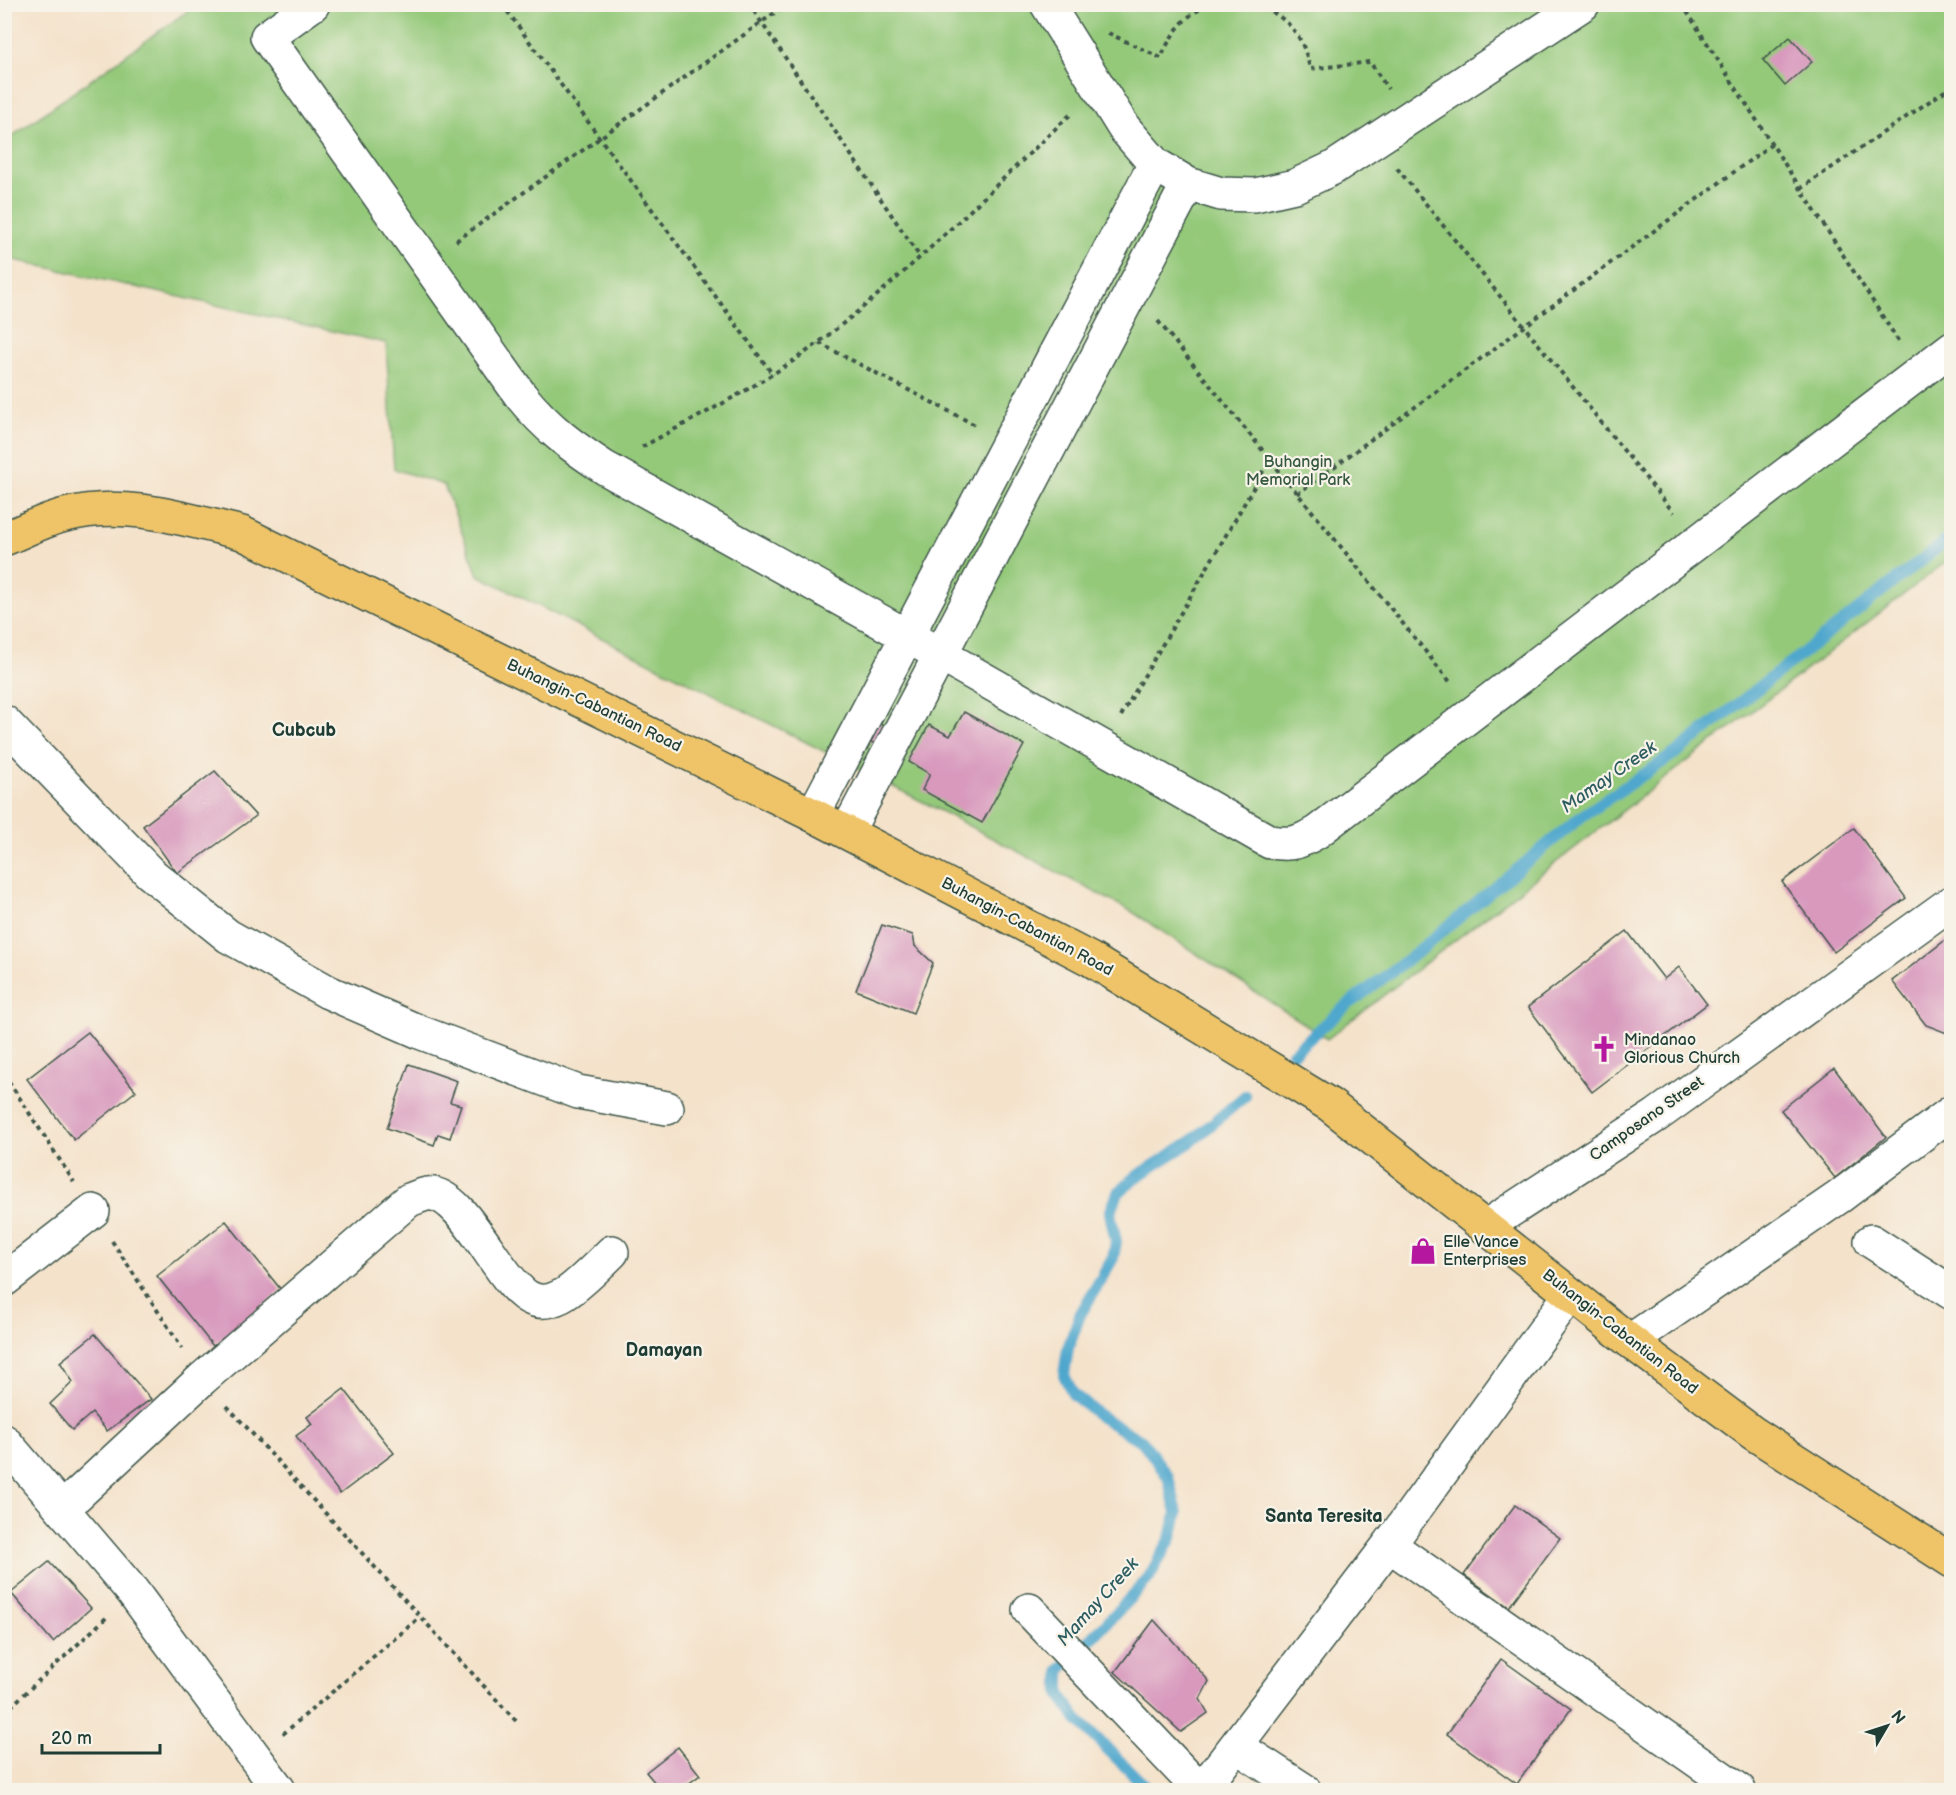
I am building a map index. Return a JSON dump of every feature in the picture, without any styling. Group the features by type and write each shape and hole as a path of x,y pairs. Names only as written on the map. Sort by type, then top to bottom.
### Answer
{"main road":[{"name":"Buhangin-Cabantian Road","path":"4,539 64,515 112,508 155,512 242,533 848,832 1090,959 1320,1098 1570,1295 1753,1433 1952,1561"}],"street":[{"path":"313,4 267,37 521,396 540,420 565,442 605,468 1270,842 1286,844 1301,842 1317,832 1952,348"},
{"path":"1047,4 1124,128 1155,164 1188,184 1221,194 1255,195 1295,186 1333,168 1583,4"},
{"path":"813,815 1155,164"},
{"path":"848,832 1188,184"},
{"path":"1068,330 1102,349"},
{"path":"993,473 1027,491"},
{"path":"4,722 150,873 228,936 328,992 422,1033 578,1092 667,1108"},
{"name":"Camposano Street","path":"1485,1227 1657,1115 1952,902"},
{"path":"1630,1341 1839,1197 1952,1112"},
{"path":"62,1509 202,1379 409,1200 428,1193 445,1198 467,1220 516,1286 531,1299 545,1302 562,1297 612,1252"},
{"path":"4,1280 93,1211"},
{"path":"1871,1241 1952,1293"},
{"path":"1029,1610 1201,1791 1389,1545 1570,1295"},
{"path":"4,1442 133,1592 279,1791"},
{"path":"1389,1545 1739,1791"},
{"path":"1236,1746 1304,1791"}],"path":[{"path":"502,4 773,375"},
{"path":"749,4 920,257"},
{"path":"426,262 787,4"},
{"path":"1161,58 1170,36 1186,18 1214,4"},
{"path":"1256,4 1275,12 1299,37 1307,52 1310,69 1370,62 1408,119"},
{"path":"1275,12 1280,4"},
{"path":"1682,4 1919,373"},
{"path":"1800,189 1952,86"},
{"path":"605,468 773,375 819,343 920,257 1098,88"},
{"path":"1376,141 1697,541"},
{"path":"1297,494 1772,144"},
{"path":"1133,290 1474,712"},
{"path":"819,343 1009,443"},
{"path":"1102,748 1269,460"},
{"path":"4,1074 202,1379 516,1722"},
{"path":"4,1713 133,1592"},
{"path":"255,1758 420,1617"}],"green space":[{"name":"Buhangin Memorial Park","path":"196,5 1951,5 1951,558 1327,1039 1131,911 933,807 478,575 444,485 394,469 386,343 5,258 4,142"}],"building":[{"path":"1790,37 1812,62 1785,86 1763,60"},
{"path":"964,712 1024,745 982,823 922,790 930,774 909,762 929,725 950,736"},
{"path":"875,721 890,729 881,747 865,739"},
{"path":"215,771 256,816 177,873 143,826"},
{"path":"1854,828 1906,898 1834,952 1782,882"},
{"path":"882,925 913,935 915,946 933,963 913,1013 856,990"},
{"name":"Mindanao Glorious Church","path":"1627,931 1664,979 1679,967 1707,1004 1592,1092 1528,1007"},
{"path":"1952,935 1952,1035 1926,1025 1892,981"},
{"path":"88,1032 136,1091 74,1140 27,1079"},
{"path":"409,1064 457,1081 450,1102 461,1105 450,1138 438,1134 434,1145 387,1128"},
{"path":"1834,1068 1886,1137 1835,1178 1781,1110"},
{"path":"226,1221 282,1291 213,1346 157,1276"},
{"path":"95,1334 151,1399 107,1431 92,1413 72,1430 50,1404 73,1382 60,1362"},
{"path":"344,1389 394,1453 340,1494 296,1436 312,1424 307,1417"},
{"path":"1515,1505 1560,1538 1509,1607 1464,1575"},
{"path":"49,1562 91,1608 53,1642 11,1593"},
{"path":"1154,1620 1209,1681 1200,1699 1208,1713 1181,1732 1115,1672"},
{"path":"1501,1659 1571,1709 1517,1784 1447,1734"},
{"path":"678,1747 700,1775 680,1790 661,1790 646,1772"}],"waterway":[{"name":"Mamay Creek","path":"1293,1053 1346,1006 1416,953 1582,816 1677,752 1952,536"},
{"name":"Mamay Creek","path":"1149,1790 1077,1719 1060,1694 1060,1670 1148,1579 1171,1538 1177,1513 1168,1477 1143,1442 1101,1417 1073,1394 1064,1375 1068,1348 1080,1315 1113,1258 1116,1242 1110,1213 1118,1193 1136,1177 1192,1141 1245,1096"}],"place":[{"name":"Mindanao Glorious Church","path":"1604,1049"},
{"name":"Elle Vance Enterprises","path":"1423,1251"}],"district":[{"name":"Cubcub","path":"304,730"},
{"name":"Damayan","path":"664,1350"},
{"name":"Santa Teresita","path":"1324,1516"}]}
